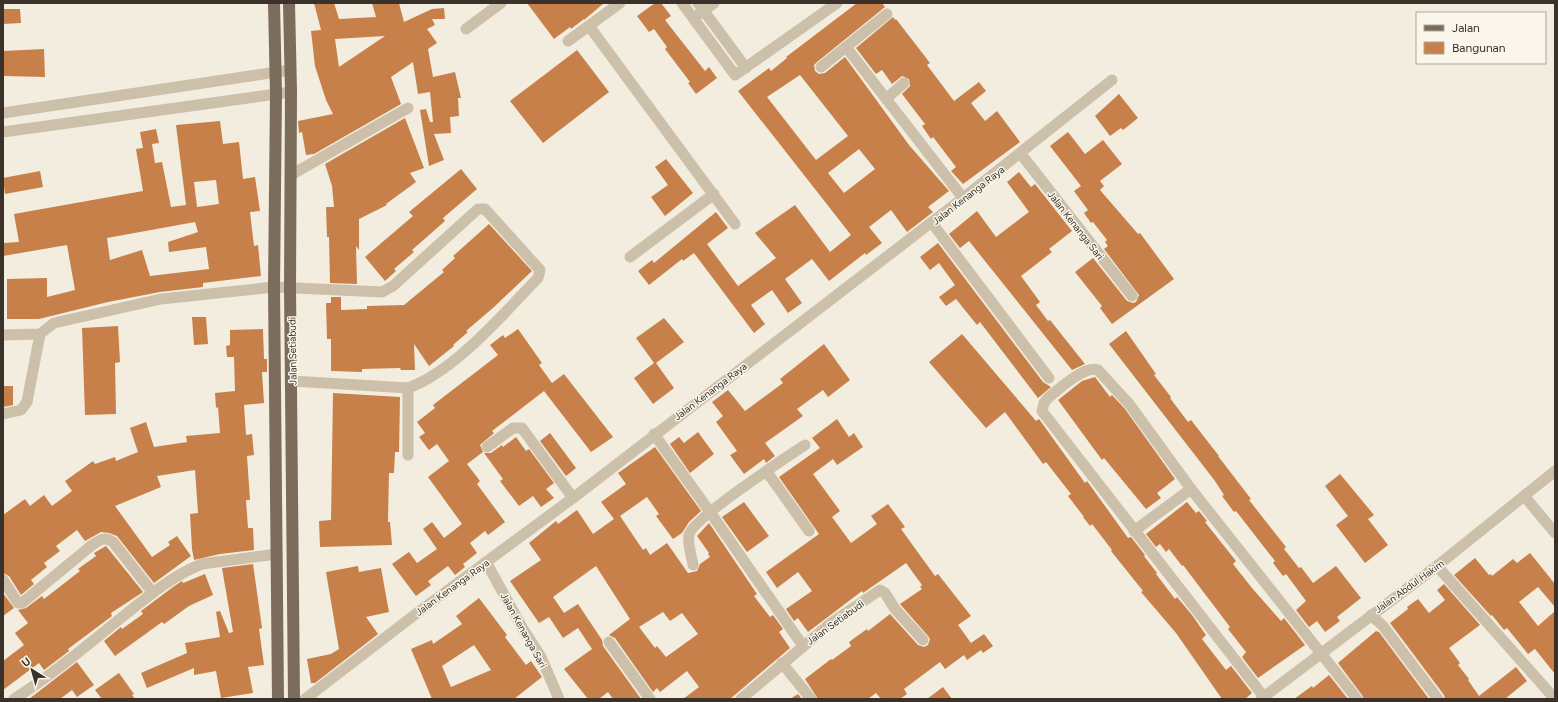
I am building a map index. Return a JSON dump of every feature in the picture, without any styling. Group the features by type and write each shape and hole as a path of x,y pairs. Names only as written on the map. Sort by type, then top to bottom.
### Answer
{"main road":[{"name":"Jalan Setiabudi","path":"274,3 276,94 274,287 278,699"},
{"name":"Jalan Setiabudi","path":"289,3 291,92 290,287 294,699"}],"street":[{"path":"466,29 501,3"},
{"path":"568,41 620,3"},
{"path":"682,3 733,74 736,75 837,3"},
{"path":"694,18 701,7 714,3"},
{"path":"701,7 746,68"},
{"path":"821,67 887,14"},
{"path":"589,26 736,224"},
{"path":"846,47 963,198"},
{"path":"3,113 33,110 290,70"},
{"name":"Jalan Kenanga Raya","path":"305,699 572,498 1021,154 1112,80"},
{"path":"886,98 904,83"},
{"path":"3,132 35,129 291,92"},
{"path":"86,101 88,121"},
{"path":"291,175 408,108"},
{"path":"33,110 35,129"},
{"name":"Jalan Kenanga Sari","path":"1021,154 1132,296"},
{"path":"630,257 714,194"},
{"path":"3,335 40,334 54,323 161,299 274,287 375,292 387,290 399,281 478,209 485,209 539,268 540,276 462,354 430,378 408,388 292,381"},
{"path":"932,222 1049,378"},
{"path":"3,414 21,410 28,402 40,334"},
{"path":"1269,697 1134,531 1042,411 1044,402 1068,382 1094,369 1101,372 1130,405 1191,489 1357,699"},
{"path":"408,388 408,455"},
{"path":"488,447 513,428 522,428 572,498"},
{"path":"654,434 803,646"},
{"path":"693,565 689,535 710,512 805,445"},
{"name":"Jalan Abdul Hakim","path":"1269,697 1321,653 1437,566 1525,497 1555,471"},
{"path":"766,472 809,530"},
{"path":"1134,531 1191,489"},
{"path":"1525,497 1555,533"},
{"path":"3,580 18,603 22,603 92,545 106,538 113,542 153,593"},
{"path":"14,699 44,680 165,583 202,564 277,554"},
{"name":"Jalan Kenanga Sari","path":"486,562 523,629 541,658 559,699"},
{"path":"1437,566 1555,698"},
{"name":"Jalan Setiabudi","path":"742,699 782,662 831,623 880,590 885,593 896,609 923,640"},
{"path":"1371,615 1383,626 1438,699"},
{"path":"609,642 650,699"},
{"path":"782,662 811,699"}],"building":[{"path":"314,3 334,3 339,19 376,17 372,3 399,3 404,22 432,9 444,8 445,19 432,19 435,25 427,29 437,43 428,49 433,77 455,72 461,98 458,98 459,116 450,117 451,133 434,134 444,160 429,166 420,110 426,109 430,122 433,122 430,92 418,94 413,62 391,77 401,104 314,154 306,155 302,132 299,133 298,121 333,114 326,100 315,66 311,31 321,30","holes":["385,36 339,67 335,39"]},
{"path":"527,3 604,3 584,20 571,29 570,27 554,39"},
{"path":"655,3 661,3 671,16 665,20 705,71 709,67 717,78 696,94 688,83 690,82 665,49 667,47 654,29 649,32 637,16"},
{"path":"857,3 882,3 885,7 817,62 814,65 815,71 819,74 825,73 845,57 909,145 949,191 928,207 933,212 907,232 891,210 869,227 882,243 866,255 865,253 829,281 812,259 785,279 802,303 788,313 772,290 751,305 765,324 754,333 694,253 683,261 682,259 649,285 638,271 652,260 654,263 716,212 728,228 707,244 738,286 776,258 755,233 795,205 830,252 851,235 738,91 769,68 771,71 787,58 786,57","holes":["800,75 848,136 816,160 767,97","859,149 875,169 844,193 828,173"]},
{"path":"4,9 20,9 21,23 3,24"},
{"path":"893,17 930,63 927,65 954,101 979,82 986,91 971,103 985,121 997,111 1020,142 963,184 951,171 956,167 933,137 931,139 922,126 925,124 902,94 910,86 909,79 902,76 892,84 882,70 876,74 856,48"},
{"path":"44,49 45,77 3,76 3,51"},
{"path":"577,50 609,92 543,143 510,101"},
{"path":"1119,94 1138,118 1123,130 1121,128 1110,136 1095,116"},
{"path":"405,118 424,168 410,173 416,182 386,204 387,205 359,219 359,250 356,246 357,284 330,283 329,237 327,237 326,207 334,207 332,186 325,164"},
{"path":"220,121 223,144 239,142 243,179 255,177 260,211 250,212 254,246 258,245 261,276 203,283 203,287 160,292 108,302 39,319 7,319 7,279 47,278 47,297 75,290 67,245 3,256 3,243 19,242 14,214 143,191 136,149 143,148 140,132 156,129 159,143 152,144 155,163 162,162 171,207 186,205 176,125","holes":["216,180 219,204 197,207 194,182","195,222 198,232 168,242 169,252 206,247 209,269 150,276 142,250 110,260 107,238"]},
{"path":"1068,132 1085,154 1103,140 1122,164 1100,181 1104,186 1100,190 1138,234 1140,233 1174,279 1112,324 1100,308 1102,306 1075,272 1093,258 1127,301 1133,303 1136,302 1139,295 1104,249 1108,246 1105,242 1107,240 1084,213 1088,210 1074,191 1081,186 1050,146"},
{"path":"666,159 693,193 665,216 651,197 668,185 655,167"},
{"path":"461,169 477,189 443,218 445,221 412,250 414,252 394,269 396,271 385,281 365,257 413,216 409,212"},
{"path":"40,171 43,187 5,194 3,178"},
{"path":"1019,172 1031,187 1035,184 1072,231 1049,249 1052,252 1021,276 1040,302 1036,305 1085,364 1072,370 969,241 960,248 949,234 977,211 996,237 1029,212 1007,182"},
{"path":"489,224 532,271 466,331 468,332 453,345 454,346 429,366 414,344 415,370 401,370 400,368 362,369 362,372 331,371 331,339 327,339 326,303 331,303 331,297 341,297 341,310 367,309 367,306 404,305 444,272 442,270 455,258 453,256"},
{"path":"938,243 1043,382 1051,387 1038,398 980,322 977,325 956,299 946,306 939,297 955,285 939,263 930,270 920,257"},
{"path":"192,317 206,317 208,344 194,345"},
{"path":"664,318 684,342 656,363 674,388 653,404 634,378 654,363 636,338"},
{"path":"118,326 120,362 115,363 116,414 85,415 82,328"},
{"path":"263,329 264,359 267,359 267,372 262,372 264,403 244,405 246,435 252,434 254,455 247,456 250,500 246,500 248,528 253,528 254,550 220,554 194,560 190,514 198,513 195,470 157,476 161,487 115,506 152,557 170,545 168,542 177,536 191,556 154,583 117,536 101,532 85,541 77,530 56,546 60,551 44,563 47,567 31,580 34,584 21,595 9,576 3,573 3,515 25,499 30,506 44,495 52,506 72,491 65,481 93,461 95,464 115,457 116,461 138,452 130,428 146,422 154,447 187,442 186,436 220,433 218,407 216,408 215,393 235,391 234,357 227,357 226,346 230,345 230,330"},
{"path":"518,329 542,363 539,365 552,383 564,374 613,437 591,452 544,391 492,431 494,433 480,445 483,452 467,464 480,481 477,484 505,522 488,535 485,531 470,543 477,553 463,564 465,567 455,575 448,566 428,581 431,585 416,596 392,564 409,552 417,563 437,549 423,529 432,522 444,538 462,524 428,477 449,461 437,444 429,450 419,437 425,433 417,422 435,408 433,405 498,355 490,345 503,335 505,338"},
{"path":"1126,331 1156,374 1154,375 1171,397 1170,398 1188,422 1191,420 1219,456 1251,499 1249,500 1286,547 1284,549 1299,568 1301,567 1313,583 1336,566 1361,598 1337,617 1340,621 1325,632 1317,621 1309,627 1296,610 1306,601 1286,574 1283,576 1273,563 1275,561 1236,511 1234,512 1222,496 1224,495 1215,481 1109,344"},
{"path":"962,334 1036,421 1039,419 1085,483 1087,481 1128,538 1131,537 1145,555 1144,556 1157,573 1156,574 1175,599 1177,597 1192,615 1206,635 1202,639 1226,670 1231,666 1252,693 1245,699 1222,699 1176,633 1141,592 1143,591 1111,551 1112,550 1092,524 1090,526 1083,517 1068,496 1071,494 1046,462 1043,464 1005,412 986,428 929,362"},
{"path":"824,344 850,380 828,397 823,390 797,409 803,416 765,443 775,456 766,463 764,459 744,474 730,455 737,451 716,422 723,416 712,402 728,390 745,411 783,383 780,379"},
{"path":"1095,377 1110,397 1112,395 1125,409 1175,479 1157,493 1161,498 1146,509 1104,458 1102,460 1058,400 1082,381"},
{"path":"3,386 13,386 13,405 3,407"},
{"path":"333,393 400,397 399,452 395,452 394,473 389,473 388,522 390,522 392,545 320,547 319,521 331,520"},
{"path":"837,419 849,437 854,433 863,447 837,465 833,459 813,474 840,511 832,517 851,543 877,524 871,516 888,504 905,527 901,529 935,576 938,574 971,616 958,625 971,643 984,634 993,646 983,653 981,650 967,660 964,655 945,669 940,662 904,689 907,694 900,699 881,699 876,693 868,699 818,699 805,679 851,646 849,642 867,629 868,631 890,614 918,645 924,647 928,645 930,639 928,636 900,604 922,589 920,587 922,585 906,563 863,593 862,591 808,632 798,618 794,621 786,609 812,591 798,572 777,588 766,572 819,534 779,477 820,448 812,438"},
{"path":"698,432 714,454 690,473 670,444 679,437 684,443"},
{"path":"550,433 576,468 566,476 540,441"},
{"path":"516,437 526,451 529,449 554,483 546,489 554,498 541,507 533,496 519,506 500,481 503,479 484,453 491,453 502,445 503,447"},
{"path":"655,447 701,511 689,522 682,533 673,539 656,516 659,514 647,497 620,516 643,550 646,548 650,555 667,543 688,573 697,571 700,564 710,557 708,554 709,553 697,536 709,523 757,594 754,596 770,617 773,615 783,629 779,632 790,648 730,699 683,699 699,687 687,671 660,692 657,688 653,692 615,638 609,635 630,619 596,566 553,597 564,613 578,604 602,640 603,646 641,699 613,699 608,692 599,699 588,699 564,669 592,649 578,628 563,638 549,617 539,623 510,581 541,560 529,543 556,521 558,524 577,510 593,534 614,519 601,502 626,484 618,473","holes":["663,612 670,621 682,613 698,634 666,657 657,646 655,648 639,627"]},
{"path":"1340,474 1374,515 1368,519 1388,545 1365,563 1336,525 1348,516 1325,486"},
{"path":"744,502 769,536 747,552 722,517"},
{"path":"1187,502 1196,513 1199,511 1207,521 1205,522 1236,561 1233,564 1252,588 1281,621 1284,618 1305,645 1258,678 1242,657 1246,652 1228,629 1230,627 1183,565 1182,566 1169,549 1166,552 1160,544 1156,547 1146,534"},
{"path":"106,546 143,592 111,613 112,616 68,649 69,651 44,670 39,663 3,690 3,661 24,645 15,633 28,623 18,610 26,608 42,596 44,599 80,571 78,569 96,556 94,553"},
{"path":"1530,553 1555,584 1555,607 1538,587 1519,602 1538,626 1555,611 1555,674 1535,649 1528,654 1507,628 1504,630 1492,615 1491,616 1454,575 1475,558 1489,575 1491,574 1492,576 1513,559 1517,563"},
{"path":"253,564 262,628 259,629 264,665 248,667 253,693 221,698 216,671 194,675 194,668 147,688 141,673 187,653 185,643 220,637 216,612 220,611 229,633 233,632 222,568"},
{"path":"358,566 359,572 381,568 389,612 366,617 378,634 315,683 311,683 307,659 331,654 339,649 326,572"},
{"path":"205,574 213,595 189,606 164,624 162,622 115,656 104,641 121,627 122,629 143,614 141,611 182,581 183,583"},
{"path":"1444,584 1480,625 1449,648 1460,663 1458,665 1469,679 1468,680 1479,696 1516,667 1527,681 1505,699 1445,699 1444,695 1390,623 1418,599 1429,613 1445,600 1437,590"},
{"path":"3,593 14,608 3,616"},
{"path":"479,598 507,635 505,637 526,665 531,661 542,677 514,699 432,699 411,649 432,640 433,644 462,624 456,616","holes":["474,645 491,670 451,687 442,666"]},
{"path":"1376,631 1379,632 1429,699 1364,699 1338,663"},
{"path":"77,662 94,685 77,697 72,690 60,699 29,699"},
{"path":"119,673 134,694 132,695 135,699 102,699 95,690"},
{"path":"1329,675 1348,699 1294,699 1312,686 1313,688"},
{"path":"943,687 952,699 927,699"},
{"path":"798,694 802,699 790,699"}]}
